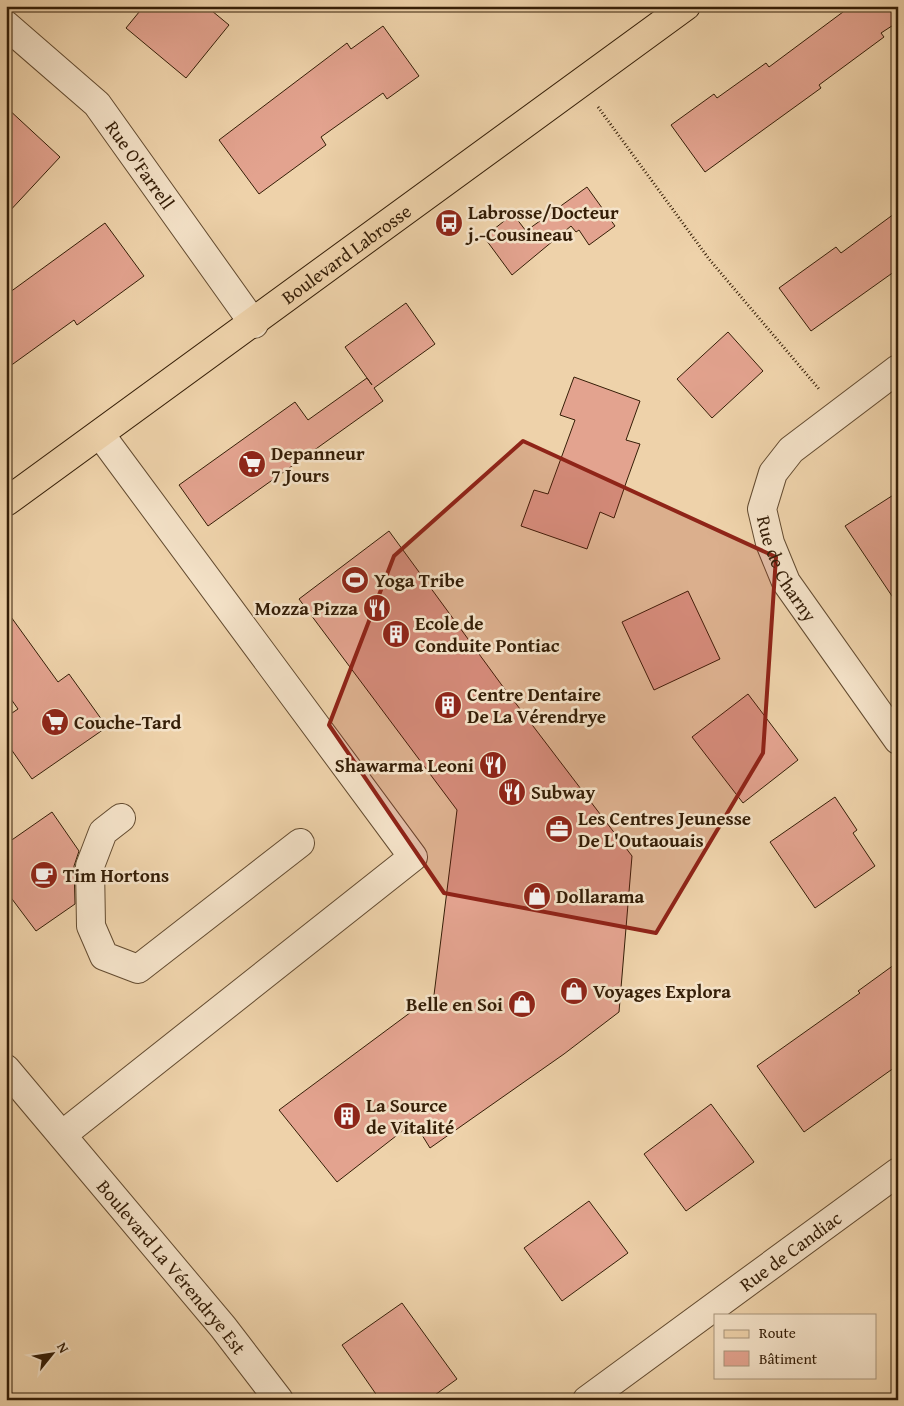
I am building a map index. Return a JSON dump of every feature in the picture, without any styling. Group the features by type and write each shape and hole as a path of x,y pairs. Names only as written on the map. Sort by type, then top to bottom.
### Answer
{"main road":[{"name":"Boulevard Labrosse","path":"6,502 254,324 580,84 673,10"}],"street":[{"name":"Rue O'Farrell","path":"6,25 96,104 254,324"},
{"name":"Rue de Charny","path":"898,369 791,450 773,473 762,509 770,543 786,582 898,740"},
{"path":"62,1136 412,856 100,434"},
{"path":"122,818 103,832 90,866 91,926 104,956 138,969 300,843"},
{"name":"Boulevard La Vérendrye Est","path":"6,1069 223,1327 278,1400"},
{"name":"Boulevard La Vérendrye Est","path":"6,1098 62,1136"},
{"name":"Rue de Candiac","path":"587,1400 898,1172"}],"path":[{"path":"580,84 709,259 839,413"}],"highlighted area":[{"path":"523,441 776,557 763,753 656,933 444,893 329,725 394,556"}],"building":[{"path":"144,6 206,6 229,25 186,78 126,28"},
{"path":"851,6 898,6 898,22 881,33 884,37 819,85 821,88 705,172 671,125 714,94 717,98 766,63 769,67"},
{"path":"383,26 419,76 387,99 383,93 321,137 326,145 259,194 219,140 347,43 351,49"},
{"path":"6,107 60,157 6,215"},
{"path":"587,187 615,226 589,245 579,230 576,232 571,226 512,275 484,237 513,214 526,231"},
{"path":"898,211 898,269 811,331 779,288 836,247 841,253"},
{"path":"105,223 144,276 77,325 74,320 6,369 6,295"},
{"path":"406,303 435,344 374,388 383,401 208,526 179,485 295,402 308,420 367,378 372,385 345,347"},
{"path":"728,332 763,371 712,418 677,379"},
{"path":"574,377 640,401 626,440 640,444 614,518 600,512 587,549 521,526 534,490 548,494 575,420 560,415"},
{"path":"898,492 898,605 845,526"},
{"path":"389,531 501,684 632,856 619,1012 564,1054 430,1148 414,1122 337,1182 279,1110 434,995 457,810 299,599"},
{"path":"688,591 720,659 654,690 622,622"},
{"name":"Couche-Tard","path":"6,610 58,682 69,674 107,727 32,779 6,742 6,717 18,709 6,692"},
{"path":"748,694 798,760 743,803 692,737"},
{"path":"835,797 857,830 853,833 875,866 815,908 770,842"},
{"name":"Tim Hortons","path":"52,812 79,851 74,866 75,904 36,931 6,891 6,844"},
{"path":"898,962 898,1065 804,1132 757,1066 860,993 858,991"},
{"path":"711,1104 754,1162 686,1211 644,1154"},
{"path":"589,1201 628,1253 562,1301 524,1248"},
{"path":"402,1303 457,1379 428,1400 380,1400 342,1345"}],"place":[{"name":"Labrosse/Docteur j.-Cousineau","path":"449,223"},
{"name":"Depanneur 7 Jours","path":"252,464"},
{"name":"Yoga Tribe","path":"355,580"},
{"name":"Mozza Pizza","path":"377,608"},
{"name":"Ecole de Conduite Pontiac","path":"396,634"},
{"name":"Centre Dentaire De La Vérendrye","path":"448,705"},
{"name":"Couche-Tard","path":"55,722"},
{"name":"Shawarma Leoni","path":"493,765"},
{"name":"Subway","path":"512,792"},
{"name":"Les Centres Jeunesse De L'Outaouais","path":"559,829"},
{"name":"Tim Hortons","path":"44,875"},
{"name":"Dollarama","path":"537,896"},
{"name":"Voyages Explora","path":"574,991"},
{"name":"Belle en Soi","path":"522,1004"},
{"name":"La Source de Vitalité","path":"347,1116"}]}
